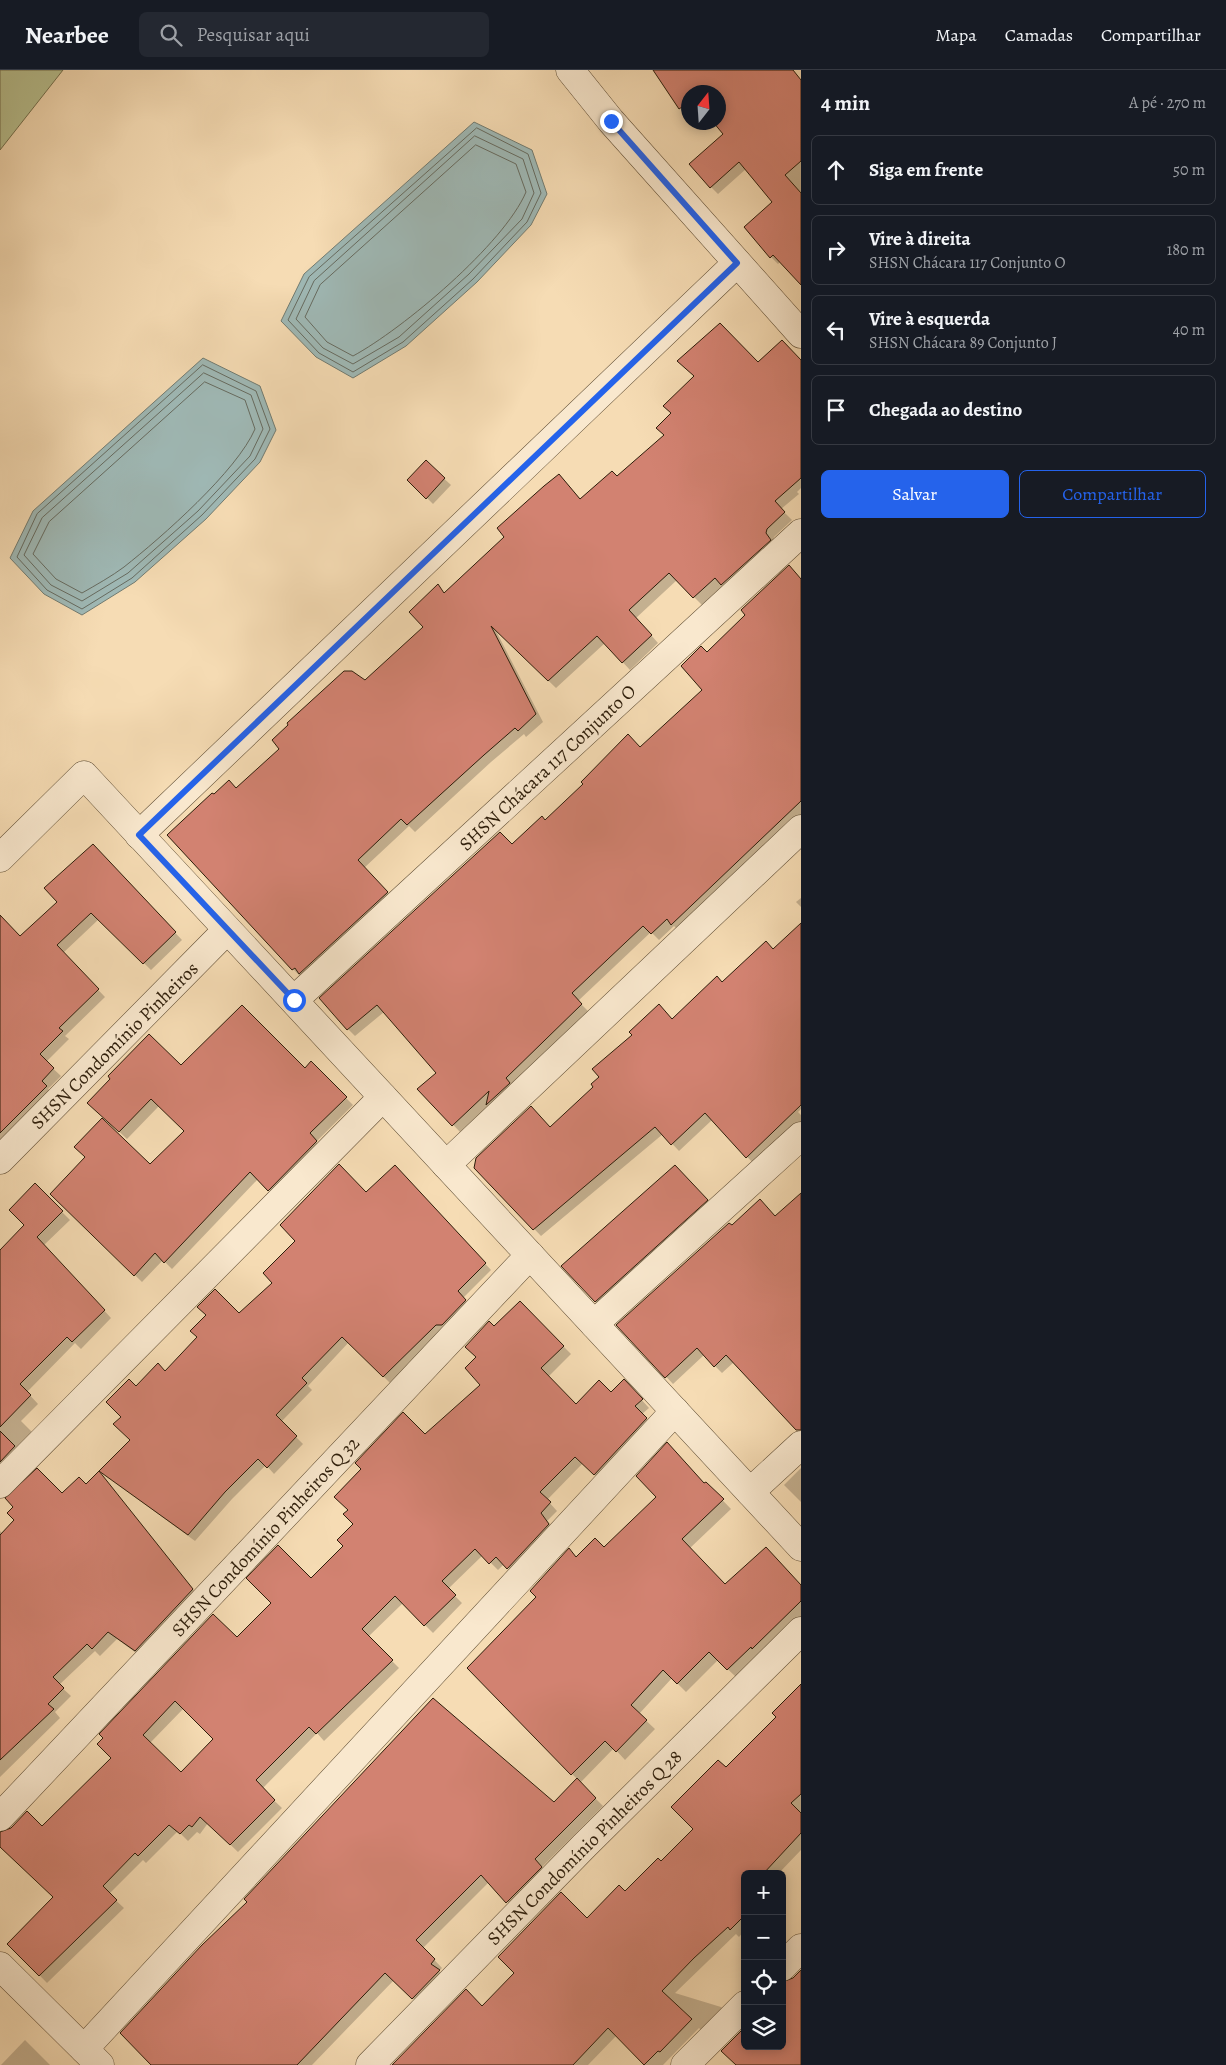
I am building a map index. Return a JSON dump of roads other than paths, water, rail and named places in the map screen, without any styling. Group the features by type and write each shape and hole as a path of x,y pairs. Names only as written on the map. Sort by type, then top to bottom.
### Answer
{"street":[{"path":"570,70 611,121 801,334"},
{"path":"139,835 737,263"},
{"name":"SHSN Chácara 117 Conjunto O","path":"294,1000 801,533"},
{"path":"0,858 84,775 801,1547"},
{"path":"446,1165 801,829"},
{"name":"SHSN Condomínio Pinheiros","path":"0,1160 227,930"},
{"path":"0,1484 383,1097"},
{"path":"594,1324 801,1136"},
{"name":"SHSN Condomínio Pinheiros Q 32","path":"0,1817 530,1255"},
{"path":"4,1977 92,2057 675,1411"},
{"path":"750,1492 801,1445"},
{"name":"SHSN Condomínio Pinheiros Q 28","path":"370,2065 584,1846 801,1631"},
{"path":"786,1963 801,1948"},
{"path":"685,2065 741,2009"}],"water":[{"path":"474,122 532,150 547,194 531,225 477,282 406,346 353,378 316,357 281,321 304,274"},
{"path":"203,358 260,386 276,430 260,462 206,519 135,582 82,615 44,594 10,558 33,511"}]}
